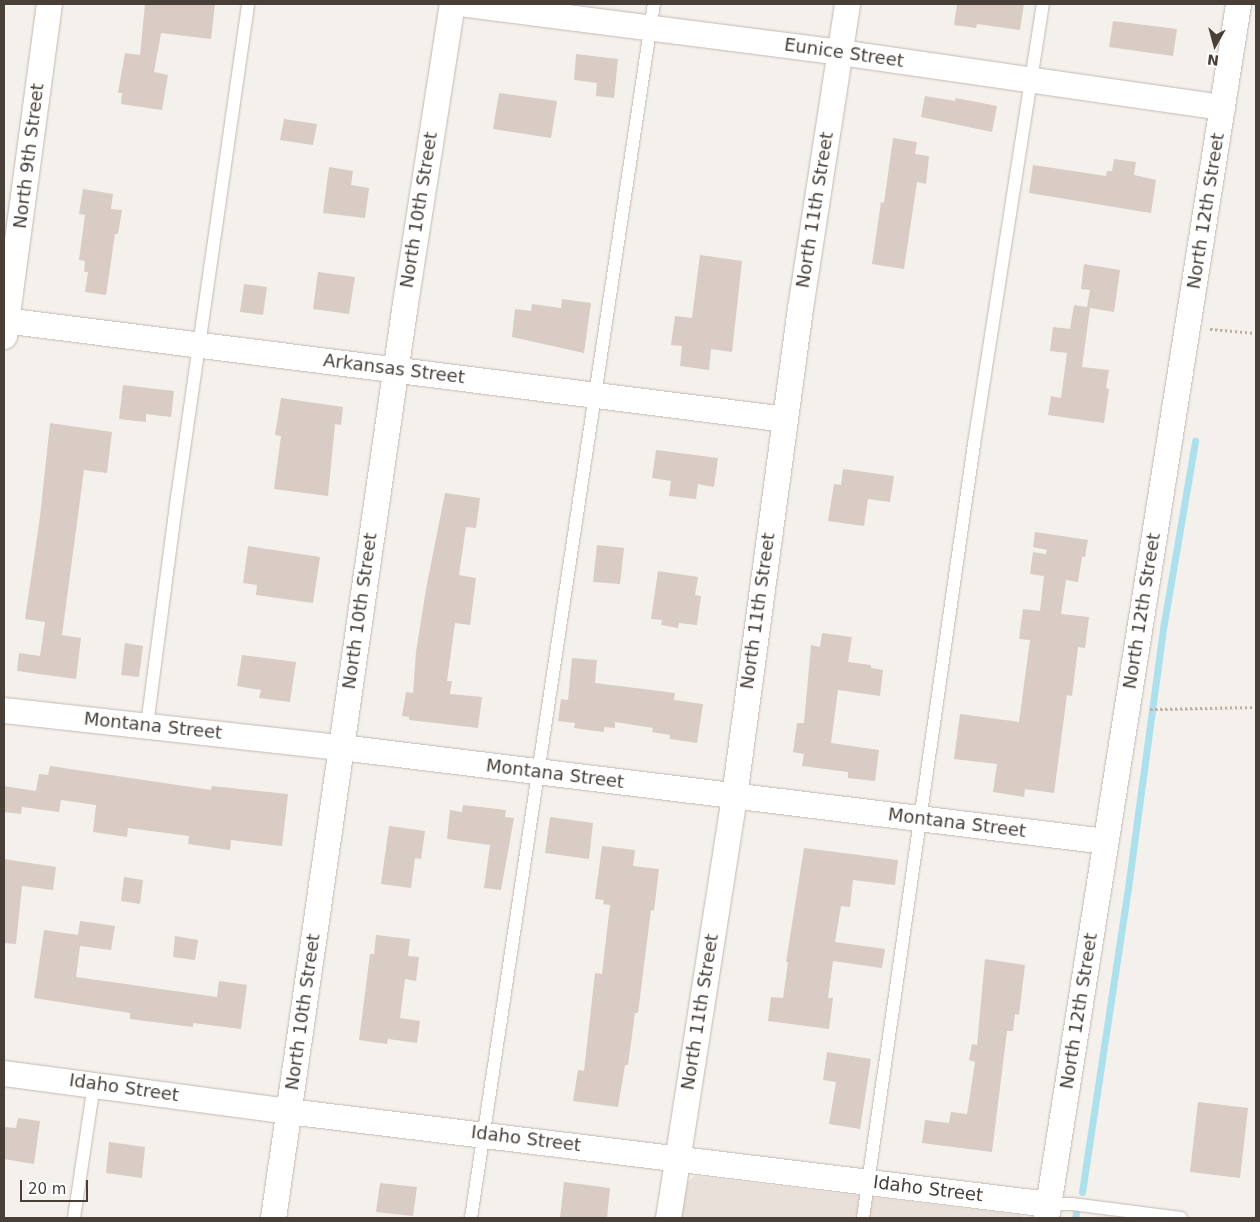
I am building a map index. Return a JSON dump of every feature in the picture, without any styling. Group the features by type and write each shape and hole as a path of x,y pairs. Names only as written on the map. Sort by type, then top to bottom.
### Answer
{"street":[{"name":"North 9th Street","path":"5,326 49,4"},
{"name":"North 10th Street","path":"273,1218 395,369 452,4"},
{"name":"Eunice Street","path":"466,4 652,16 839,52 1222,107"},
{"name":"North 11th Street","path":"668,1218 734,796 785,419 847,4"},
{"name":"North 12th Street","path":"1048,1211 1238,4"},
{"name":"Arkansas Street","path":"5,326 198,345 785,419"},
{"name":"Montana Street","path":"4,710 341,747 538,773 1105,841"},
{"name":"Idaho Street","path":"4,1073 288,1111 678,1157 868,1182 1048,1211"}],"lane":[{"path":"147,725 198,345 248,4"},
{"path":"864,1218 974,444 1043,4"},
{"path":"472,1218 652,16"},
{"path":"74,1218 94,1084"},
{"path":"1048,1211 1072,1204 1181,1218"}],"path":[{"path":"1187,328 1256,333"},
{"path":"1127,710 1256,707"}],"shaded area":[{"path":"695,1176 1019,1215 1025,1218 680,1218 684,1192 688,1182"}],"building":[{"path":"145,4 215,4 211,39 161,33 154,72 168,75 162,110 121,104 122,93 118,93 125,53 140,55"},
{"path":"957,4 1024,4 1020,30 977,24 976,28 954,25"},
{"path":"1113,21 1177,29 1173,56 1109,47"},
{"path":"576,54 618,59 614,98 596,96 597,83 574,80"},
{"path":"499,93 557,101 551,138 493,129"},
{"path":"925,96 955,101 956,98 997,106 992,132 921,117"},
{"path":"284,119 317,124 313,145 280,140"},
{"path":"893,138 917,142 915,154 929,156 926,184 917,182 904,269 872,264 881,202 884,203"},
{"path":"1114,159 1136,162 1134,175 1156,180 1151,213 1029,193 1033,165 1106,176 1107,171 1112,171"},
{"path":"329,167 353,171 351,185 369,188 365,218 323,213"},
{"path":"83,189 113,194 111,209 122,210 118,234 115,234 106,295 85,292 88,272 84,272 85,261 79,260 85,215 79,214"},
{"path":"700,255 742,261 732,352 711,349 709,370 680,366 682,346 671,345 675,316 692,318"},
{"path":"1084,264 1120,270 1114,312 1090,308 1082,367 1109,370 1106,388 1109,389 1104,423 1048,415 1051,396 1061,398 1067,353 1050,351 1053,327 1070,329 1074,305 1087,307 1090,290 1081,289"},
{"path":"318,272 355,277 349,314 313,309"},
{"path":"244,284 267,287 263,315 240,312"},
{"path":"562,299 591,303 584,353 512,337 515,309 531,311 532,304 561,308"},
{"path":"123,385 174,391 171,417 146,414 146,422 119,419"},
{"path":"281,398 343,407 341,425 335,424 328,496 274,489 281,436 275,435"},
{"path":"50,423 112,432 107,473 84,470 62,635 81,638 76,679 17,671 19,653 40,656 45,622 25,619 40,517"},
{"path":"656,450 718,458 714,487 698,484 696,499 669,496 671,481 652,478"},
{"path":"843,469 894,476 890,502 868,499 864,526 828,521 834,484 841,485"},
{"path":"445,493 480,498 476,528 466,527 459,575 476,578 470,625 455,623 447,681 452,681 450,694 482,697 478,728 409,720 409,717 402,716 406,692 413,693 416,652 426,589"},
{"path":"1035,532 1088,540 1085,557 1082,557 1078,582 1066,580 1061,614 1089,617 1085,648 1078,647 1072,696 1067,695 1054,793 1025,789 1024,797 993,792 997,764 954,759 960,714 1019,722 1030,640 1019,639 1023,609 1040,611 1044,576 1030,574 1033,552 1046,554 1047,550 1033,547"},
{"path":"597,545 624,548 620,584 593,582"},
{"path":"248,546 320,557 313,603 256,595 257,585 243,583"},
{"path":"658,571 698,577 695,595 701,596 697,625 679,623 678,628 661,625 662,620 651,619"},
{"path":"822,633 852,637 848,662 871,665 871,668 883,670 880,696 838,690 831,743 879,750 875,781 848,778 848,772 802,766 804,754 793,752 797,723 804,723 811,645 820,647"},
{"path":"125,643 143,646 139,677 121,675"},
{"path":"242,655 296,662 290,702 259,698 261,690 237,686"},
{"path":"572,658 597,660 595,683 675,693 674,700 703,704 697,743 670,739 670,735 652,732 653,728 615,722 615,728 604,727 604,732 574,728 575,723 558,721 561,699 568,700"},
{"path":"50,766 211,790 212,786 288,794 282,846 231,840 230,850 188,844 189,836 128,828 127,837 93,832 96,805 61,800 59,812 22,807 21,814 4,812 4,786 36,791 39,774 48,775"},
{"path":"463,805 506,810 505,817 514,818 501,890 484,888 490,845 447,839 450,810 462,812"},
{"path":"550,817 593,823 589,859 545,853"},
{"path":"389,826 425,831 421,859 415,858 411,888 381,884"},
{"path":"602,846 635,850 633,866 659,869 654,911 651,910 638,1013 635,1013 628,1065 625,1065 618,1107 573,1101 578,1070 584,1071 595,973 602,974 610,905 603,904 604,900 595,899"},
{"path":"804,848 898,860 895,885 853,880 850,907 841,906 835,942 885,949 882,968 833,961 828,998 833,998 829,1029 768,1021 771,997 783,998 788,962 786,962"},
{"path":"4,859 56,867 53,890 22,886 16,944 4,943"},
{"path":"124,877 143,880 140,904 121,901"},
{"path":"80,921 115,926 111,950 80,946 76,977 217,997 219,981 247,985 241,1029 193,1023 193,1027 130,1019 130,1013 34,998 44,930 78,935"},
{"path":"376,935 410,939 408,956 419,957 416,981 405,979 400,1018 420,1021 417,1043 388,1039 387,1044 359,1040 370,954 374,954"},
{"path":"175,936 198,940 195,960 173,957"},
{"path":"985,959 1025,965 1019,1015 1015,1014 1013,1031 1007,1031 992,1152 922,1143 925,1120 949,1123 951,1112 967,1114 975,1062 969,1060 972,1044 977,1045"},
{"path":"827,1052 871,1059 860,1129 829,1124 836,1082 823,1080"},
{"path":"1198,1102 1248,1108 1240,1178 1190,1172"},
{"path":"18,1118 40,1121 34,1164 4,1159 4,1127 16,1128"},
{"path":"109,1142 145,1147 142,1178 106,1173"},
{"path":"564,1182 610,1188 607,1218 560,1218"},
{"path":"380,1183 417,1187 413,1216 376,1212"}],"waterway":[{"path":"1082,1192 1128,888 1164,623 1195,441"},
{"path":"1075,1218 1076,1213"}]}
